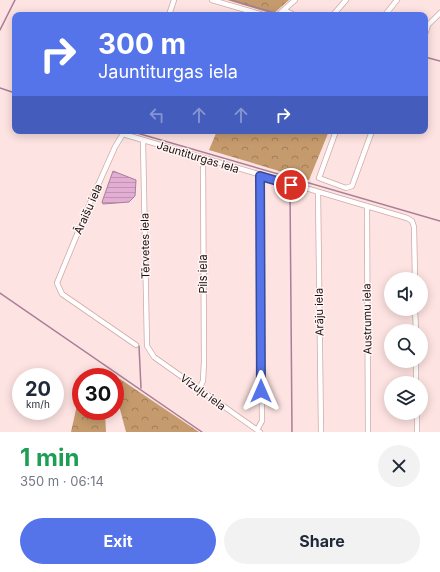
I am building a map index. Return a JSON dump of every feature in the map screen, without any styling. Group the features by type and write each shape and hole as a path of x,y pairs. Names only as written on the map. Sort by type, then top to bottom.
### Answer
{"street":[{"path":"170,12 174,0"},
{"path":"212,0 251,12"},
{"path":"282,12 295,0"},
{"path":"336,12 346,0"},
{"path":"388,12 398,0"},
{"path":"284,10 288,12"},
{"path":"428,23 440,13"},
{"name":"Āraišu iela","path":"123,134 115,147 58,277 58,288 62,294 136,345"},
{"name":"Jauntiturgas iela","path":"128,134 143,141 367,206 412,221 414,227 415,272"},
{"path":"335,134 319,178 346,188 352,186 371,134"},
{"name":"Tērvetes iela","path":"143,141 146,342 149,350"},
{"name":"Pils iela","path":"199,389 203,381 204,361 203,158"},
{"path":"258,431 262,421 260,176"},
{"name":"Arāju iela","path":"318,192 321,432"},
{"name":"Austrumu iela","path":"367,206 368,432"},
{"name":"Vizuļu iela","path":"149,350 154,357 258,431"},
{"path":"417,420 417,432"}],"green space":[{"path":"227,0 289,0 275,12 266,12"},
{"path":"216,134 328,134 309,180 209,150"},
{"path":"124,382 199,432 126,432 123,420"},
{"path":"74,420 105,420 106,432 71,432"}],"shaded area":[{"path":"113,171 136,180 135,196 129,202 103,204 102,202"}],"waterway":[{"path":"0,30 15,0"},
{"path":"231,0 272,12"},
{"path":"428,58 440,61"},
{"path":"0,88 12,92"},
{"path":"140,134 440,221"},
{"path":"290,190 292,432"},
{"path":"0,293 202,432"},
{"path":"139,346 141,388"}],"route":[{"path":"261,391 260,176 291,185"}]}
